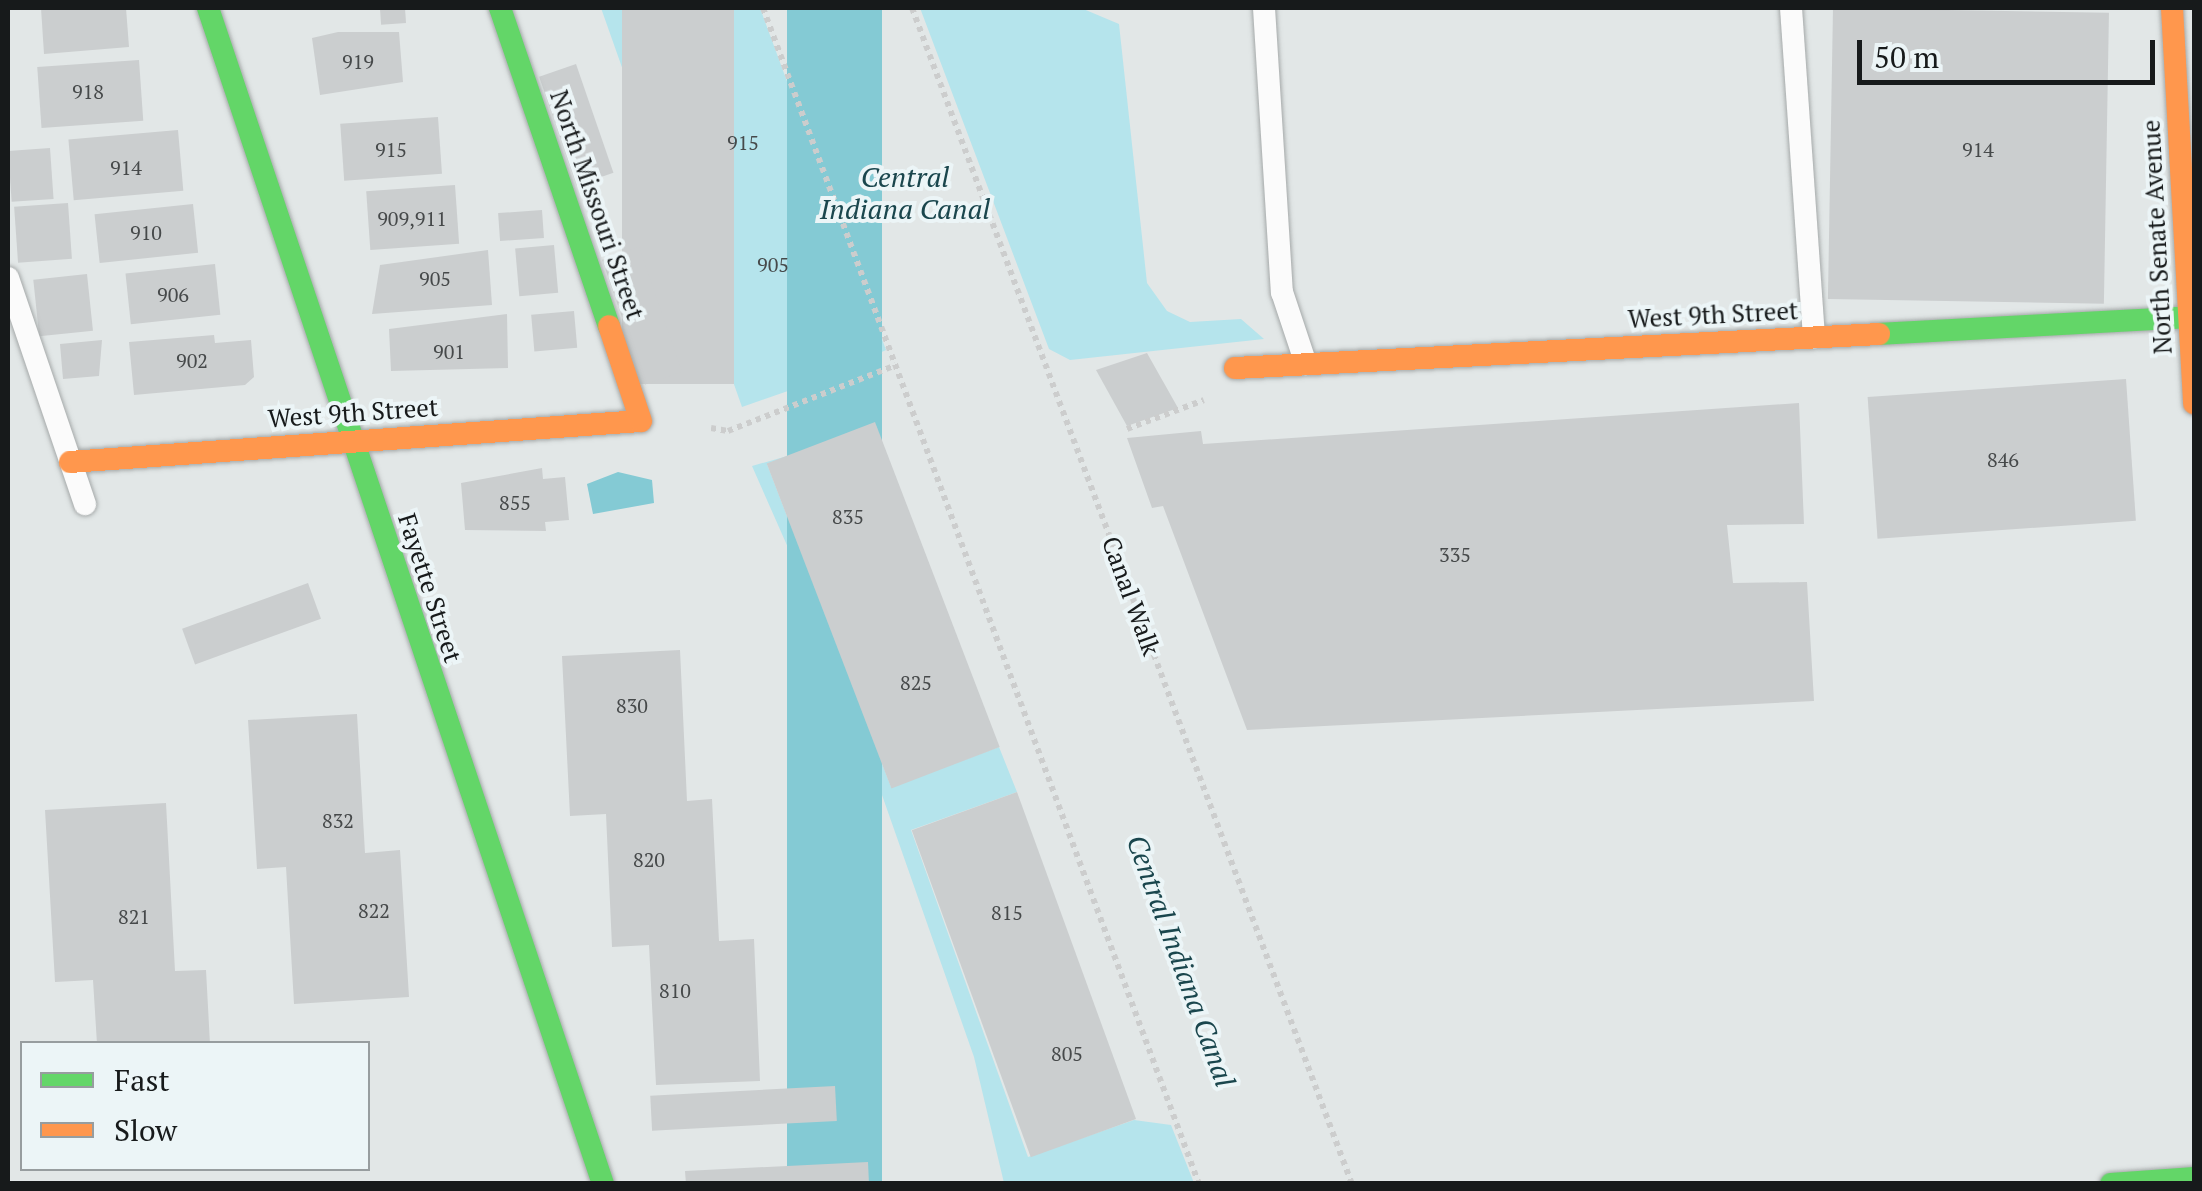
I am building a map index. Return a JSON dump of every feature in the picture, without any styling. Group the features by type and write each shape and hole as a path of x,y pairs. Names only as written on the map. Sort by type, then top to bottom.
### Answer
{"street":[{"name":"Fayette Street","path":"208,8 604,1184"},
{"name":"North Missouri Street","path":"500,8 641,421"},
{"name":"North Senate Avenue","path":"2172,8 2194,402"},
{"name":"West 9th Street","path":"1235,368 2192,318"},
{"name":"West 9th Street","path":"70,462 641,421"},
{"path":"2111,1184 2194,1178"}],"lane":[{"path":"1264,8 1282,292 1306,364"},
{"path":"1791,8 1814,337"},
{"path":"8,278 85,504"}],"path":[{"path":"764,8 1199,1184"},
{"name":"Canal Walk","path":"912,8 1352,1184"},
{"path":"711,428 728,431 896,365"},
{"path":"1127,429 1206,399"}],"shaded area":[{"path":"601,8 760,8 886,350 837,373 828,356 797,363 808,384 742,407"},
{"path":"920,8 1081,8 1119,24 1147,283 1167,311 1190,322 1241,319 1264,339 1070,360 1049,349"},
{"path":"791,455 767,464 891,787 999,747 1017,792 911,830 1028,1157 1134,1120 1171,1125 1194,1183 1004,1183 974,1057 823,627 752,466"}],"water":[{"path":"787,8 882,8 882,1184 787,1184"},
{"path":"618,472 652,480 654,503 593,514 587,484"}],"building":[{"path":"41,8 126,8 129,47 44,54"},
{"path":"405,8 406,23 381,25 380,10"},
{"path":"622,8 734,8 734,384 622,384"},
{"path":"1833,8 2109,13 2104,304 1828,299"},
{"path":"338,32 399,32 403,82 320,95 312,38"},
{"path":"139,60 143,121 42,128 37,67"},
{"path":"576,64 613,173 577,185 539,77"},
{"path":"438,117 442,174 344,181 340,124"},
{"path":"178,130 183,191 74,200 68,140"},
{"path":"50,148 54,199 12,202 8,151"},
{"path":"455,185 459,244 370,250 366,191"},
{"path":"68,203 72,259 18,263 14,207"},
{"path":"193,204 198,253 100,263 95,214"},
{"path":"542,210 544,238 500,241 498,213"},
{"path":"554,245 558,293 519,296 515,248"},
{"path":"639,247 682,372 645,385 602,260"},
{"path":"488,250 492,305 372,314 380,265"},
{"path":"215,264 220,315 131,324 125,273"},
{"path":"87,274 93,331 39,336 33,280"},
{"path":"574,311 577,348 534,352 531,315"},
{"path":"507,314 508,368 391,371 389,329"},
{"path":"214,335 215,343 251,340 254,377 245,385 134,395 129,342"},
{"path":"102,340 99,376 63,379 60,344"},
{"path":"1147,353 1178,408 1127,426 1096,370"},
{"path":"2126,379 2136,521 1878,539 1868,397"},
{"path":"1799,403 1804,524 1727,525 1733,583 1807,582 1814,701 1247,730 1163,506 1152,508 1127,438 1201,431 1203,444"},
{"path":"875,422 1000,747 891,788 767,464"},
{"path":"542,468 543,479 565,477 569,520 545,522 546,531 465,530 461,483"},
{"path":"308,583 321,619 195,665 182,629"},
{"path":"680,650 687,801 712,799 719,941 754,939 760,1081 656,1085 649,945 612,947 606,814 570,816 562,656"},
{"path":"357,714 365,853 400,850 409,997 294,1004 286,867 257,869 248,720"},
{"path":"1017,792 1136,1119 1031,1157 912,830"},
{"path":"166,803 175,971 206,970 210,1041 97,1041 93,980 55,982 45,810"},
{"path":"835,1086 837,1121 652,1131 650,1096"},
{"path":"868,1162 869,1184 686,1184 685,1171"}],"traffic: fast":[{"path":"208,8 603,1184"},
{"path":"500,8 609,326"},
{"path":"1879,334 2194,317"},
{"path":"2111,1184 2194,1178"}],"traffic: slow":[{"path":"2172,8 2194,403"},
{"path":"70,462 641,421 609,326"},
{"path":"1235,368 1879,334"}],"water label":[{"name":"Central Indiana Canal","path":"905,193"},
{"name":"Central Indiana Canal","path":"1181,961"}]}
